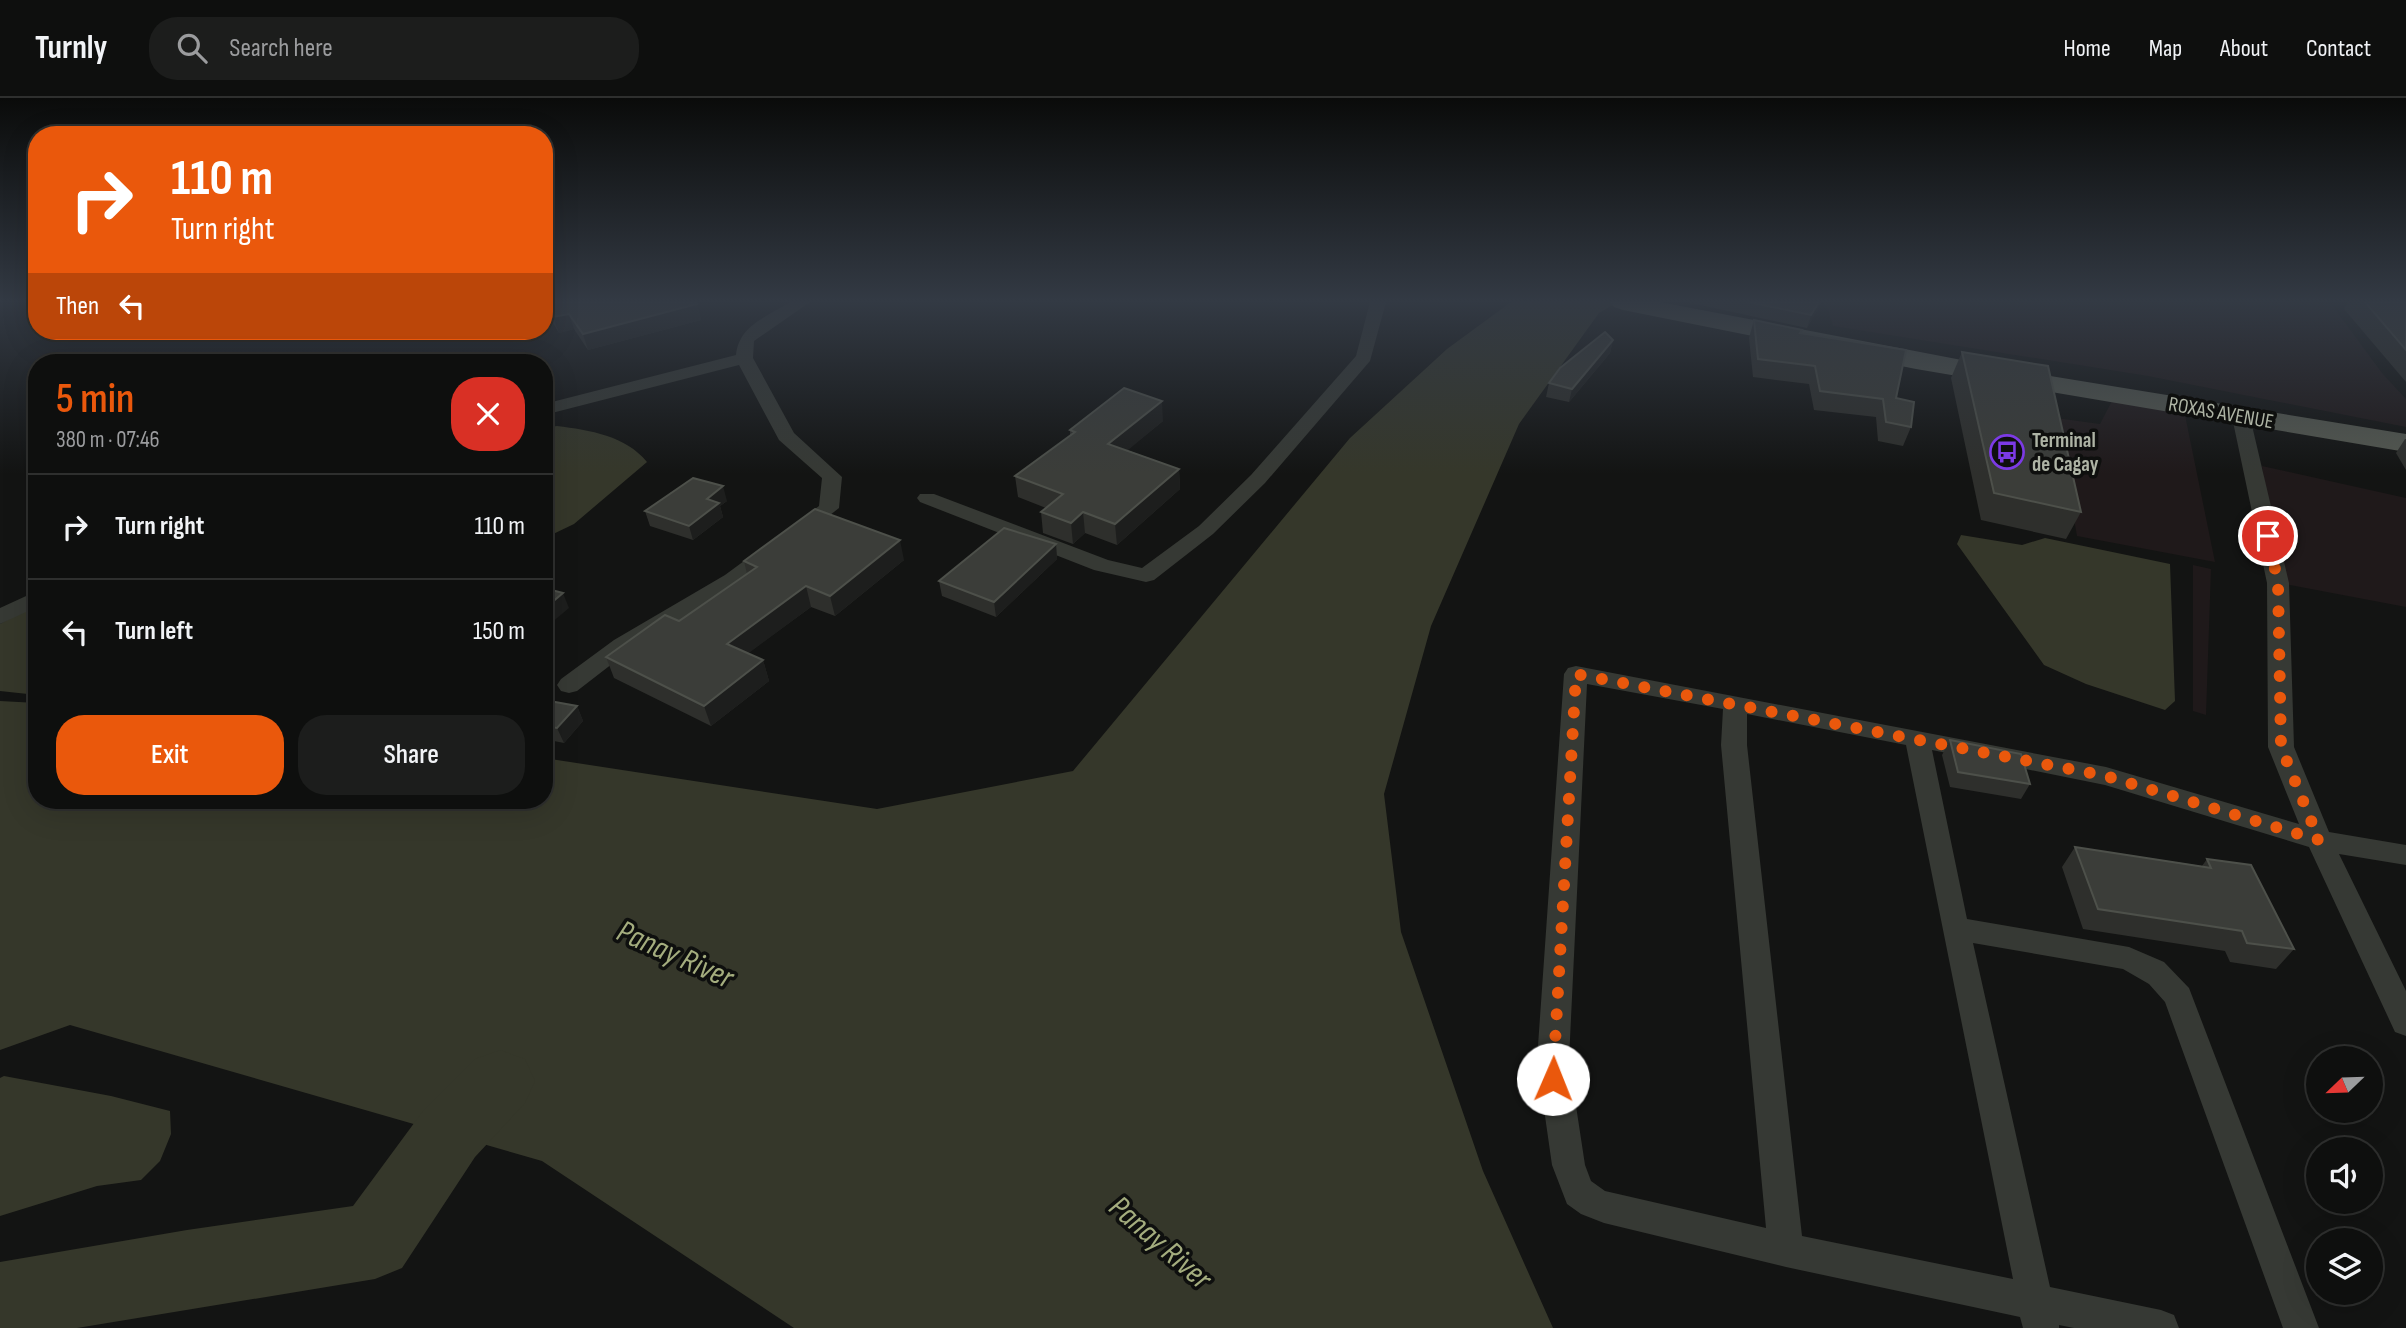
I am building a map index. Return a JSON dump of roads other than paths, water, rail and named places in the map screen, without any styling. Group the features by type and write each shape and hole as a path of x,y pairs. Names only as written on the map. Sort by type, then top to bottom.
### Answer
{"main road":[{"name":"ROXAS AVENUE","path":"1922,359 2406,443"}],"street":[{"path":"553,408 739,359"},
{"path":"569,685 622,645 733,580 830,508 832,477 786,436 745,359"},
{"path":"927,498 1102,565 1146,575 1206,530 1258,479 1362,359"},
{"path":"2241,416 2278,583 2281,747 2319,840 2406,1023"},
{"path":"0,617 28,603"},
{"path":"2161,1328 2038,1315 1786,1250 1604,1208 1589,1201 1577,1189 1571,1175 1553,1079 1576,674 2106,776 2319,840 2406,855"},
{"path":"1735,703 1734,745 1786,1250"},
{"path":"1917,738 2038,1315"},
{"path":"1955,928 2120,956 2138,961 2169,983 2178,997 2301,1328"}],"water":[{"name":"Panay River","path":"1436,359 1566,359 1519,424 1431,626 1384,794 1401,932 1483,1171 1553,1328 794,1328 542,1161 70,1025 0,1050 0,701 28,703 28,809 553,809 553,759 877,809 1073,771 1350,438"},
{"path":"553,427 594,432 618,440 647,462 574,524 553,534"},
{"path":"1961,535 2022,545 2045,538 2170,564 2175,701 2165,710 2086,684 2044,665 1957,544"},
{"path":"28,608 28,694 0,691 0,624"},
{"path":"4,1076 111,1096 170,1111 171,1134 160,1161 141,1180 97,1186 0,1216 0,1078"}],"waterway":[{"path":"0,1302 187,1269 375,1241 449,1134 500,1081"}],"place":[{"name":"Terminal de Cagay","path":"2007,452"}]}
